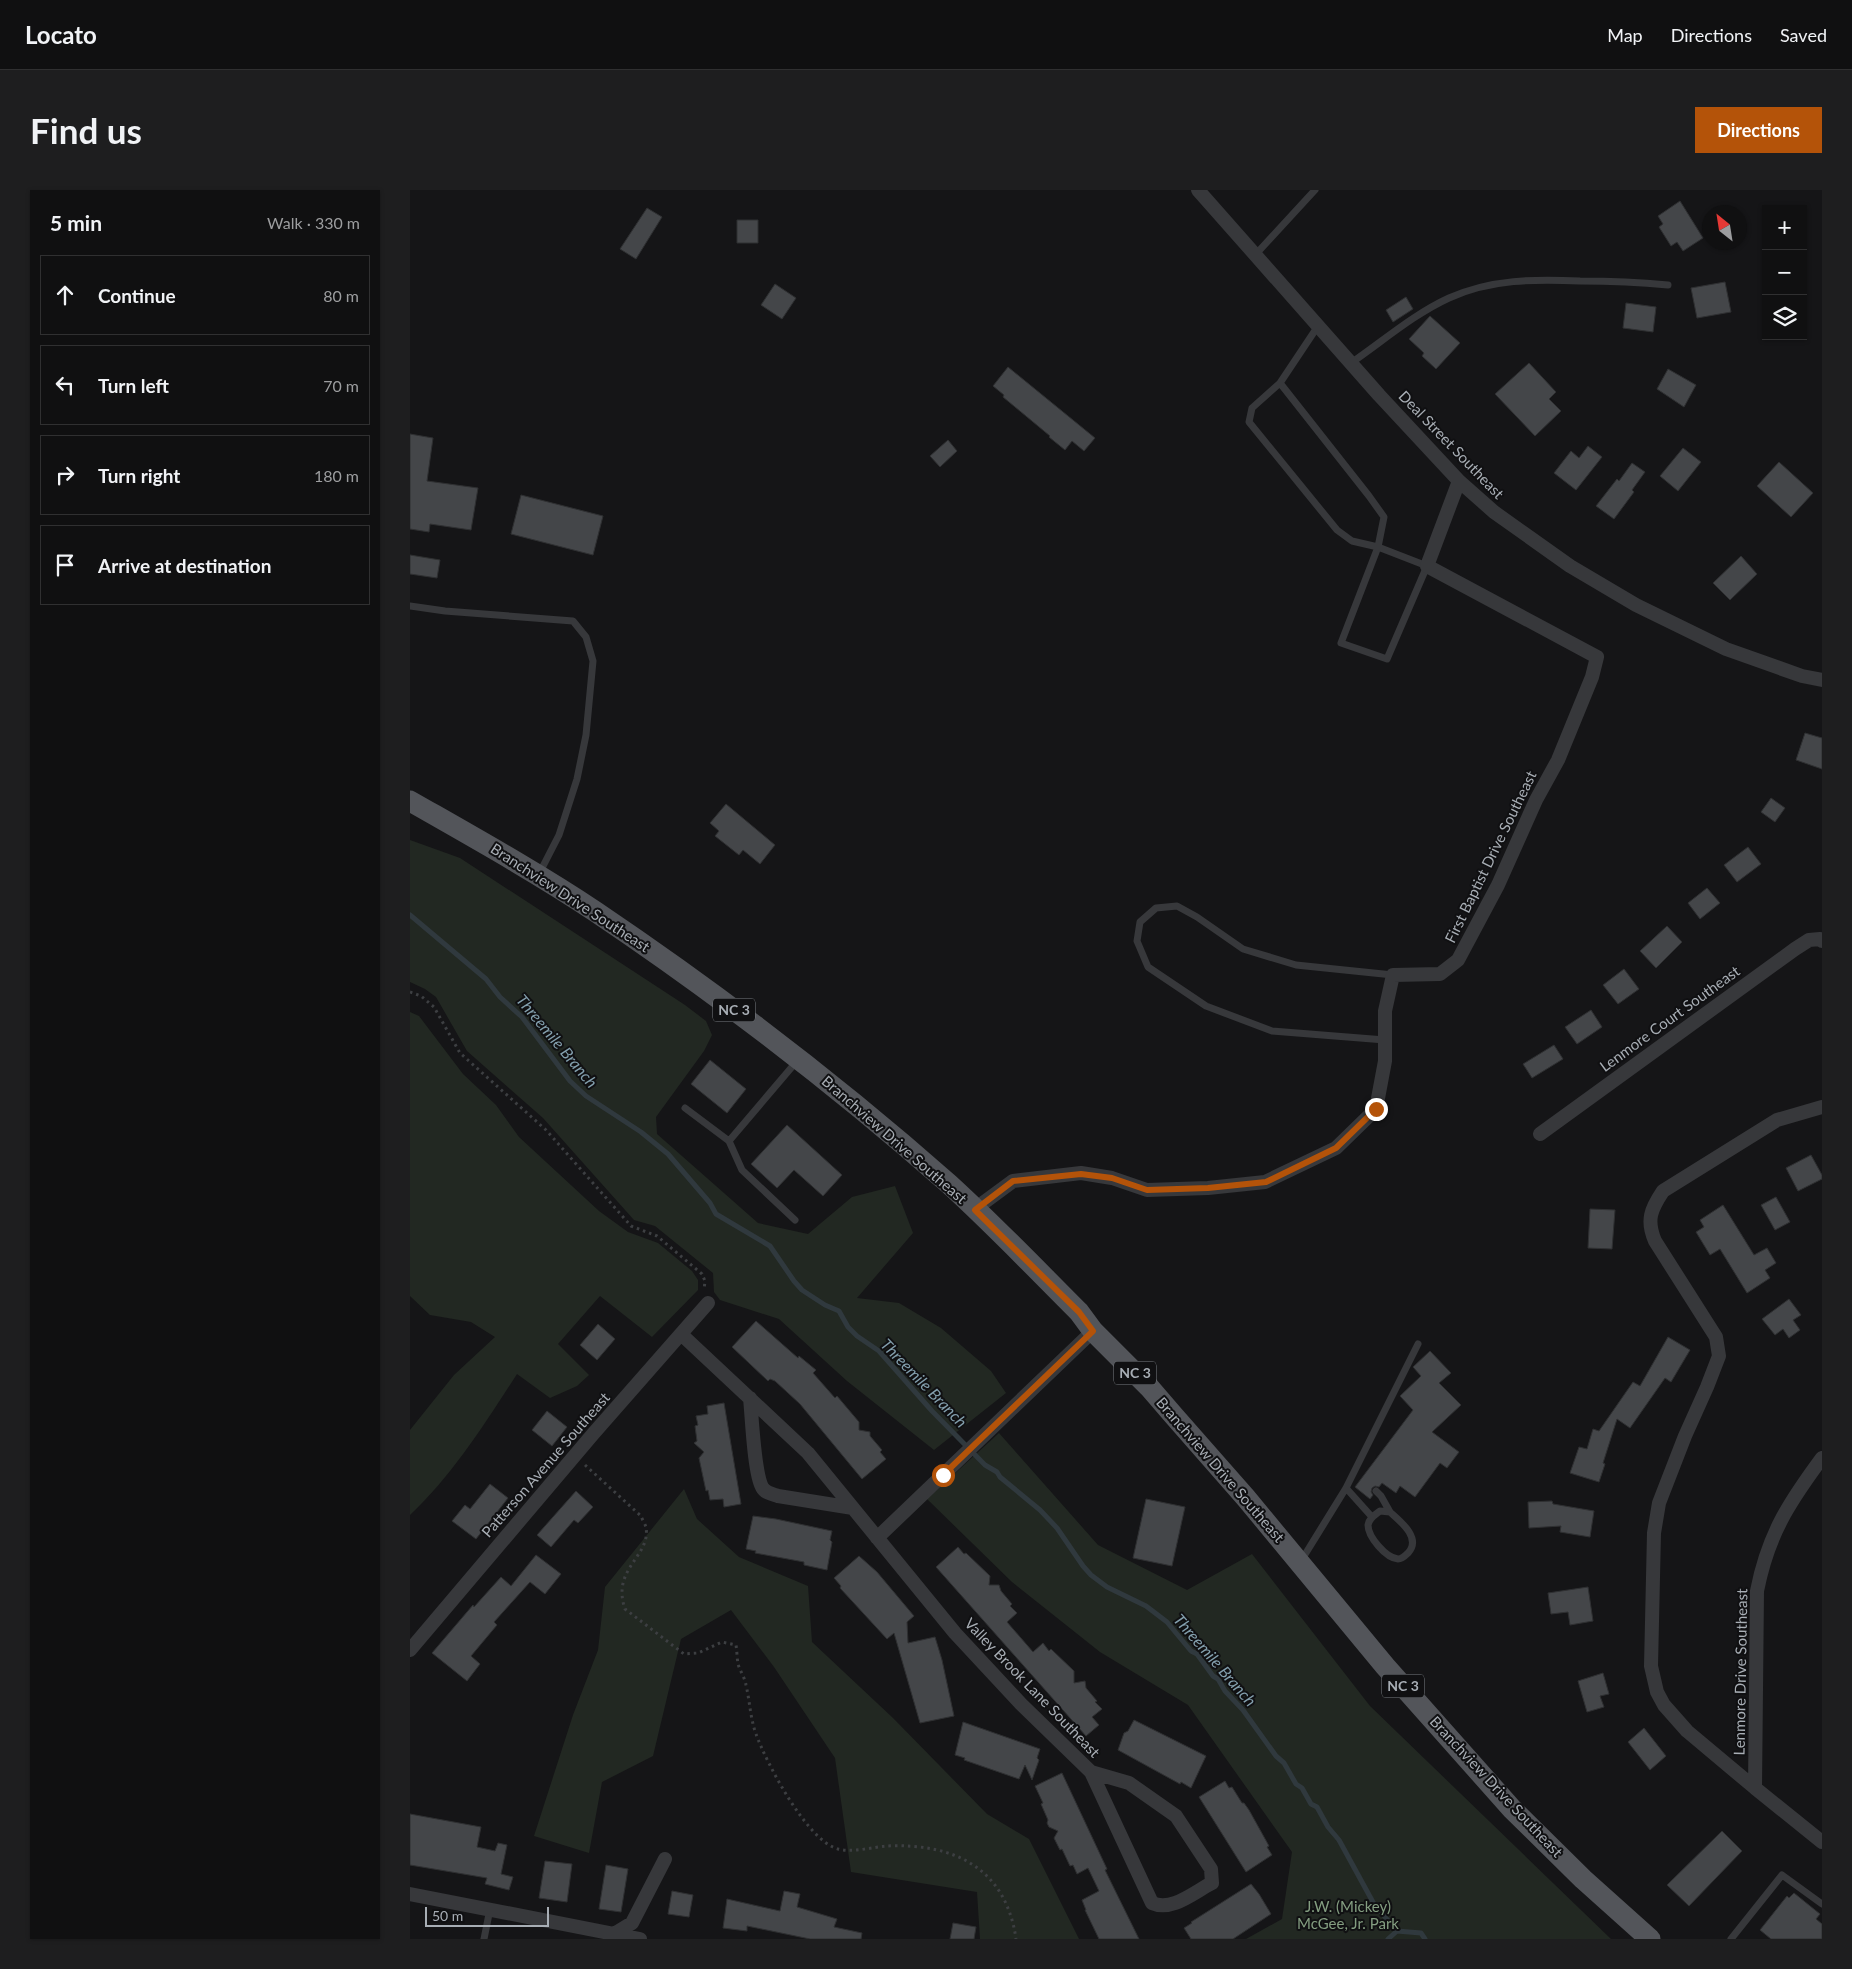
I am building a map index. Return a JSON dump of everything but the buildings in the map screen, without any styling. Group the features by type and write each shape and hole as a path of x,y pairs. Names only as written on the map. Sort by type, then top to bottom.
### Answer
{"main road":[{"name":"Branchview Drive Southeast","path":"410,801 594,911 647,947 835,1087 950,1186 1079,1312 1093,1331 1149,1387 1385,1666 1512,1809 1583,1879 1650,1939"}],"street":[{"name":"Deal Street Southeast","path":"1198,190 1351,363 1459,481 1505,520 1570,566 1636,605 1726,649 1802,676 1822,680"},
{"path":"1427,566 1459,481"},
{"name":"First Baptist Drive Southeast","path":"1393,975 1440,974 1458,960 1498,885 1536,800 1558,760 1592,677 1597,657 1427,566"},
{"name":"Lenmore Court Southeast","path":"1540,1134 1795,949 1809,940 1820,939 1822,941"},
{"path":"975,1210 1013,1181 1081,1174 1112,1178 1147,1190 1208,1188 1266,1182 1336,1148 1376,1109 1385,1062 1384,1010 1393,975"},
{"path":"1822,1107 1777,1120 1756,1131 1663,1191 1655,1202 1650,1216 1650,1229 1656,1241 1716,1336 1719,1356 1708,1387 1685,1436 1660,1503 1654,1533 1651,1666 1657,1692 1664,1705 1687,1731 1822,1842"},
{"name":"Patterson Avenue Southeast","path":"410,1650 681,1334 706,1297"},
{"path":"878,1538 1093,1331"},
{"name":"Valley Brook Lane Southeast","path":"681,1334 808,1453 955,1633 1021,1704 1091,1772 1152,1903 1160,1906 1171,1905 1212,1883 1211,1869 1176,1816 1129,1783 1091,1772"},
{"path":"750,1398 756,1455 762,1488 778,1496 853,1508"},
{"name":"Lenmore Drive Southeast","path":"1755,1788 1757,1591 1762,1564 1779,1522 1822,1458"},
{"path":"614,1934 632,1923 665,1858"},
{"path":"410,1894 640,1939"}],"lane":[{"path":"1256,254 1315,190"},
{"path":"1351,363 1433,306 1476,288 1508,282 1534,280 1618,280 1668,286"},
{"path":"1280,383 1384,517 1378,547 1341,643 1387,659 1427,566 1378,547 1352,541 1337,530 1249,422 1252,408 1280,383 1318,326"},
{"path":"410,606 445,611 573,621 586,636 594,660 586,735 577,779 559,835 538,877"},
{"path":"1385,1040 1272,1032 1206,1006 1148,967 1137,941 1140,922 1156,908 1177,906 1243,948 1296,965 1393,975"},
{"path":"729,1141 798,1059"},
{"path":"685,1108 729,1141 742,1170 795,1220"},
{"path":"1300,1564 1346,1488 1418,1344"},
{"path":"1354,1472 1362,1478"},
{"path":"1346,1488 1372,1516"},
{"path":"1376,1491 1390,1512 1406,1528 1412,1542 1412,1549 1404,1557 1398,1558 1386,1554 1370,1532 1368,1525 1372,1516 1380,1511 1390,1512"},
{"path":"1730,1939 1782,1875 1822,1904"},
{"path":"484,1939 490,1910"}],"path":[{"path":"410,992 421,996 434,1007 460,1053 489,1081 533,1117 598,1187 631,1226 657,1236 702,1274 705,1281 706,1297"},
{"path":"575,1456 641,1516 646,1527 639,1553 626,1573 621,1586 621,1598 625,1609 684,1654 698,1653 722,1642 736,1645 738,1665 746,1684 749,1713 768,1762 800,1816 820,1838 837,1849 915,1846 944,1851 968,1861 990,1878 1004,1899 1014,1919 1016,1939"}],"green space":[{"path":"410,840 460,858 685,1005 706,1021 712,1035 704,1051 656,1117 657,1134 758,1223 808,1234 852,1197 895,1186 913,1233 857,1298 899,1303 941,1328 991,1371 1006,1393 934,1450 847,1381 779,1319 720,1300 714,1292 713,1273 655,1226 634,1220 543,1118 467,1051 436,997 410,982"},
{"path":"410,1012 419,1016 463,1074 496,1105 519,1137 599,1211 628,1232 658,1243 692,1271 698,1280 698,1290 652,1337 600,1296 558,1344 589,1375 577,1386 550,1398 517,1374 454,1466 410,1515 410,1430 454,1375 495,1337 471,1322 430,1315 410,1296"},
{"name":"J.W. (Mickey) McGee, Jr. Park","path":"999,1433 1098,1545 1187,1590 1252,1554 1370,1706 1611,1939 1246,1939 1282,1919 1292,1852 1188,1705 1100,1652 1012,1582 927,1499"},
{"path":"684,1489 697,1519 739,1557 808,1586 812,1642 893,1718 987,1814 1029,1839 1079,1939 980,1939 977,1892 851,1872 835,1758 774,1667 731,1610 681,1639 653,1756 602,1782 589,1853 534,1836 573,1715 598,1650 605,1587"}],"waterway":[{"name":"Threemile Branch","path":"410,915 486,979 500,997 522,1017 570,1081 586,1096 641,1132 668,1154 710,1203 716,1214 770,1246 802,1290 825,1305 839,1311 848,1327 857,1336 879,1351 932,1411 985,1465 997,1472 1000,1477 1040,1510 1057,1528 1091,1575 1107,1587 1146,1606 1167,1622 1191,1651 1197,1654 1213,1676 1218,1679 1225,1691 1243,1710 1276,1756 1284,1763 1296,1784 1302,1788 1311,1804 1317,1807 1328,1827 1339,1840 1374,1904 1397,1931 1421,1933 1425,1939"},
{"path":"1388,1939 1397,1931"}],"route":[{"path":"943,1475 1093,1331 1079,1312 975,1210 1013,1181 1081,1174 1112,1178 1147,1190 1208,1188 1266,1182 1336,1148 1376,1109"}]}
